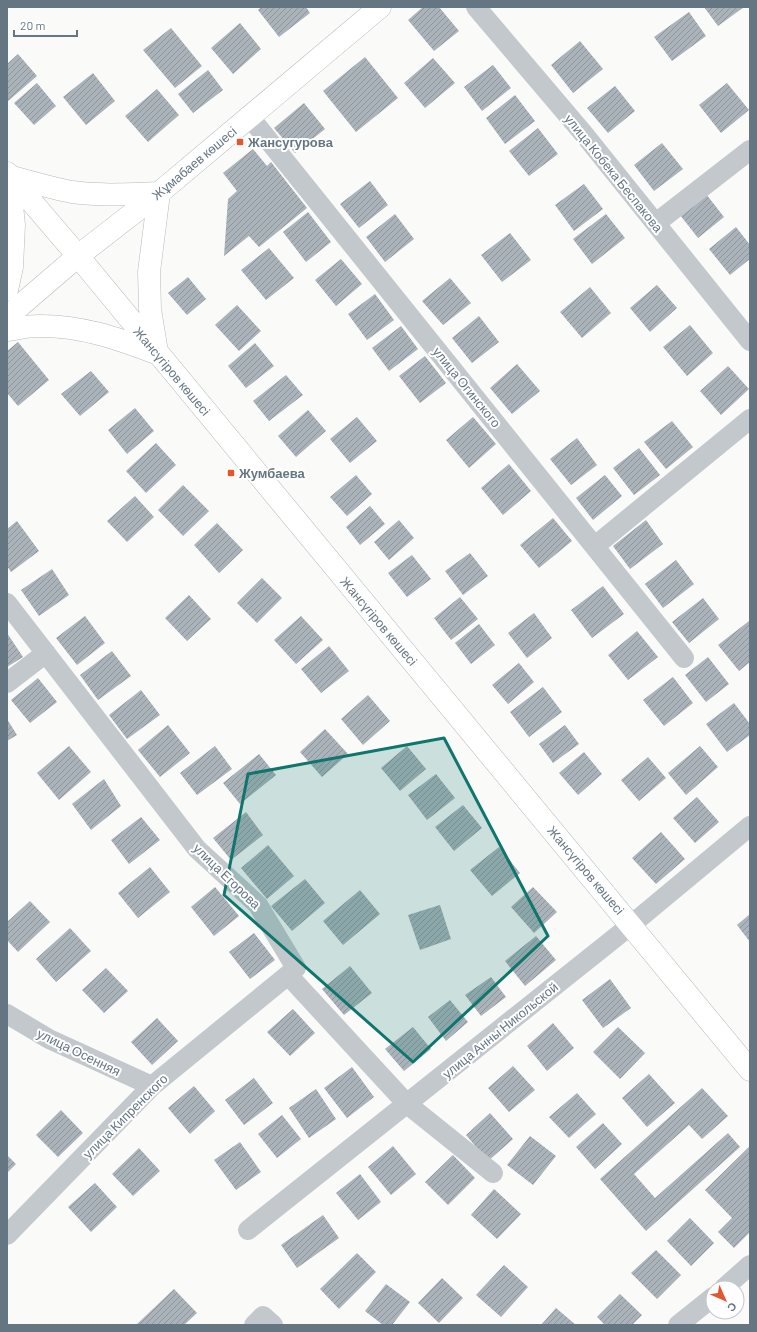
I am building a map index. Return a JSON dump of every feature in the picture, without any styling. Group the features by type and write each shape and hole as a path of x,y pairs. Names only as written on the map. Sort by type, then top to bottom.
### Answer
{"main road":[{"name":"Жұмабаев көшесі","path":"7,317 78,256 159,193 380,7"},
{"path":"7,290 12,268 14,225 8,174 50,188 74,192 110,195 159,193 149,272 150,309 157,353 116,338 79,328 37,326 7,330"},
{"name":"Жансүгіров көшесі","path":"8,174 78,256 750,1070"}],"street":[{"name":"улица Кобека Беспакова","path":"476,7 583,134 750,341"},
{"name":"улица Огинского","path":"249,116 684,658"},
{"path":"656,223 750,150"},
{"path":"595,546 750,419"},
{"name":"улица Егорова","path":"8,607 46,653 197,849 258,905 296,968 288,975"},
{"path":"7,683 46,653"},
{"name":"улица Анны Никольской","path":"248,1230 631,925 750,826"},
{"path":"288,975 407,1104 493,1173"},
{"name":"улица Кипренского","path":"7,1235 152,1086 288,975"},
{"name":"улица Осенняя","path":"7,1014 49,1039 152,1086"},
{"path":"733,1280 750,1265"},
{"path":"678,1325 705,1303"}],"highlighted area":[{"path":"444,738 548,936 413,1062 224,895 248,774"}],"building":[{"path":"261,7 306,7 310,13 279,37 258,10"},
{"path":"423,7 439,7 459,31 434,51 408,20"},
{"path":"704,7 744,7 718,26"},
{"path":"689,12 706,36 672,61 654,37"},
{"path":"240,23 261,49 233,74 211,48"},
{"path":"171,28 202,66 175,88 143,50"},
{"path":"580,41 603,69 573,93 551,65"},
{"path":"18,54 37,76 7,102 7,64"},
{"path":"365,57 398,98 356,132 323,91"},
{"path":"433,58 455,83 425,108 404,83"},
{"path":"493,65 511,88 482,111 464,87"},
{"path":"208,70 223,90 193,113 178,94"},
{"path":"93,73 115,101 86,125 63,97"},
{"path":"37,83 56,106 34,125 14,103"},
{"path":"727,83 749,110 721,133 699,105"},
{"path":"615,86 635,111 608,133 587,108"},
{"path":"157,89 179,115 148,142 125,116"},
{"path":"515,95 535,121 505,144 486,118"},
{"path":"304,103 325,129 295,153 274,128"},
{"path":"538,128 558,154 529,176 509,151"},
{"path":"662,143 683,169 654,191 634,165"},
{"path":"253,149 267,166 271,162 307,208 259,247 249,236 224,256 228,199 237,191 223,173"},
{"path":"370,181 388,205 359,228 340,204"},
{"path":"584,184 603,209 574,231 555,205"},
{"path":"706,194 724,217 698,238 680,215"},
{"path":"308,212 331,242 306,262 283,232"},
{"path":"395,214 414,239 385,262 366,237"},
{"path":"606,214 625,238 592,264 573,239"},
{"path":"736,227 750,245 750,259 730,275 709,249"},
{"path":"510,233 531,260 502,282 481,255"},
{"path":"269,248 294,278 266,300 241,270"},
{"path":"341,259 362,284 336,306 315,280"},
{"path":"188,277 206,299 187,315 168,293"},
{"path":"450,278 471,303 443,325 422,301"},
{"path":"657,285 677,308 650,332 630,308"},
{"path":"590,287 611,313 582,338 560,312"},
{"path":"375,294 394,320 367,340 348,314"},
{"path":"237,305 261,331 239,351 215,325"},
{"path":"479,316 499,342 472,363 452,338"},
{"path":"690,325 713,353 687,376 663,347"},
{"path":"401,326 418,349 389,371 372,348"},
{"path":"18,342 49,380 18,406 7,393 7,351"},
{"path":"255,343 274,366 246,388 228,366"},
{"path":"425,356 446,383 420,403 399,376"},
{"path":"517,364 540,391 512,414 490,388"},
{"path":"728,366 749,389 721,415 700,391"},
{"path":"91,371 109,392 80,416 61,394"},
{"path":"286,375 303,395 269,421 253,401"},
{"path":"135,408 154,431 127,454 108,430"},
{"path":"308,410 326,431 296,457 278,436"},
{"path":"357,417 377,441 350,463 330,439"},
{"path":"473,417 496,444 469,468 446,440"},
{"path":"672,421 693,447 666,469 644,442"},
{"path":"577,438 597,465 571,485 550,459"},
{"path":"156,443 176,465 146,493 126,471"},
{"path":"639,448 660,475 634,495 613,468"},
{"path":"509,464 531,491 503,515 481,488"},
{"path":"356,475 372,494 347,516 330,497"},
{"path":"605,475 622,496 593,520 576,498"},
{"path":"183,485 209,511 183,536 158,510"},
{"path":"135,496 154,517 127,542 107,521"},
{"path":"370,506 385,524 360,545 346,527"},
{"path":"553,518 572,541 539,568 520,545"},
{"path":"399,520 414,538 389,560 374,542"},
{"path":"646,520 663,544 630,569 613,546"},
{"path":"17,521 39,551 11,572 7,566 7,529"},
{"path":"217,523 243,550 219,573 194,545"},
{"path":"470,553 488,576 463,595 445,571"},
{"path":"412,555 431,579 407,597 388,573"},
{"path":"676,560 694,584 663,608 645,584"},
{"path":"52,569 69,595 39,616 21,590"},
{"path":"262,578 282,598 257,623 237,603"},
{"path":"603,586 624,614 592,638 571,610"},
{"path":"189,595 211,619 187,641 165,618"},
{"path":"460,597 478,619 451,640 434,618"},
{"path":"703,598 719,619 689,643 672,622"},
{"path":"534,613 552,638 527,658 508,633"},
{"path":"85,616 105,643 77,665 56,638"},
{"path":"301,616 323,640 296,664 274,640"},
{"path":"749,621 750,662 739,671 718,645"},
{"path":"479,624 495,645 471,664 455,643"},
{"path":"637,631 658,657 628,680 608,655"},
{"path":"7,633 23,657 7,667"},
{"path":"329,646 349,671 321,693 301,669"},
{"path":"112,651 131,676 98,700 80,675"},
{"path":"708,657 729,684 706,702 685,675"},
{"path":"519,663 534,682 508,704 492,685"},
{"path":"673,677 693,703 664,726 643,700"},
{"path":"38,678 57,702 30,723 11,700"},
{"path":"543,687 562,712 529,737 510,712"},
{"path":"141,690 160,715 127,739 109,715"},
{"path":"368,695 390,721 363,745 341,719"},
{"path":"734,703 750,724 750,735 727,752 706,724"},
{"path":"7,719 17,735 7,741"},
{"path":"168,725 190,753 160,777 138,750"},
{"path":"565,725 579,744 553,763 539,744"},
{"path":"325,729 348,754 322,777 300,752"},
{"path":"69,746 91,772 59,800 37,773"},
{"path":"215,746 232,769 197,795 180,773"},
{"path":"407,746 426,769 400,791 381,768"},
{"path":"700,746 718,767 686,795 668,773"},
{"path":"584,752 602,774 578,795 559,773"},
{"path":"259,754 276,775 240,804 223,783"},
{"path":"648,757 666,778 639,801 621,780"},
{"path":"436,774 455,798 427,820 408,795"},
{"path":"104,779 121,806 91,830 72,804"},
{"path":"697,797 719,822 695,843 673,818"},
{"path":"463,805 482,828 454,851 435,827"},
{"path":"246,812 263,835 231,860 213,838"},
{"path":"141,817 160,840 129,864 111,840"},
{"path":"661,832 685,859 656,884 632,858"},
{"path":"268,845 294,876 267,899 241,868"},
{"path":"499,847 520,873 492,896 470,870"},
{"path":"150,867 170,892 138,918 118,893"},
{"path":"305,879 325,903 292,931 271,906"},
{"path":"215,887 239,916 214,936 191,907"},
{"path":"533,887 557,912 534,933 511,907"},
{"path":"360,890 380,914 343,945 323,921"},
{"path":"30,901 50,922 18,952 7,940 7,922"},
{"path":"440,905 451,939 420,950 408,915"},
{"path":"750,914 750,942 737,925"},
{"path":"70,928 91,951 56,982 36,959"},
{"path":"254,933 275,960 250,979 229,952"},
{"path":"536,936 556,960 525,986 505,961"},
{"path":"350,966 372,993 344,1015 322,989"},
{"path":"106,968 128,991 104,1013 82,990"},
{"path":"491,977 506,997 481,1016 465,995"},
{"path":"610,979 631,1008 603,1028 582,1000"},
{"path":"450,1000 468,1022 446,1041 428,1017"},
{"path":"293,1009 315,1033 290,1056 267,1032"},
{"path":"157,1018 178,1041 152,1065 131,1042"},
{"path":"553,1023 574,1048 547,1071 527,1046"},
{"path":"413,1027 431,1049 404,1071 385,1049"},
{"path":"618,1027 645,1053 620,1079 593,1052"},
{"path":"513,1066 535,1090 509,1112 488,1088"},
{"path":"352,1067 374,1097 347,1118 324,1088"},
{"path":"649,1074 675,1103 647,1127 622,1098"},
{"path":"254,1078 273,1103 244,1125 225,1100"},
{"path":"194,1086 215,1111 190,1134 168,1108"},
{"path":"702,1088 728,1116 702,1139 689,1125 634,1174 655,1198 728,1133 740,1147 646,1231 600,1179"},
{"path":"316,1089 336,1119 309,1138 289,1108"},
{"path":"577,1093 596,1114 569,1138 549,1117"},
{"path":"61,1110 83,1133 58,1157 36,1135"},
{"path":"490,1113 513,1139 488,1161 466,1135"},
{"path":"282,1115 301,1139 277,1158 258,1134"},
{"path":"603,1123 622,1144 595,1169 576,1147"},
{"path":"530,1136 556,1156 533,1185 507,1165"},
{"path":"240,1142 261,1172 236,1190 214,1160"},
{"path":"393,1146 416,1174 391,1195 368,1167"},
{"path":"750,1146 750,1232 734,1248 718,1232 732,1218 705,1190"},
{"path":"139,1148 160,1171 133,1196 112,1174"},
{"path":"7,1155 16,1164 7,1173"},
{"path":"453,1155 475,1178 448,1205 425,1182"},
{"path":"360,1174 381,1202 358,1220 336,1193"},
{"path":"95,1183 117,1207 91,1232 68,1207"},
{"path":"494,1189 521,1214 497,1239 471,1215"},
{"path":"323,1215 339,1238 297,1268 281,1245"},
{"path":"690,1218 714,1243 691,1266 667,1241"},
{"path":"656,1250 681,1275 657,1299 631,1273"},
{"path":"357,1253 376,1272 339,1309 320,1289"},
{"path":"504,1265 528,1287 501,1317 476,1295"},
{"path":"442,1278 463,1298 439,1323 418,1303"},
{"path":"386,1284 410,1302 392,1325 383,1325 365,1311"},
{"path":"174,1289 197,1313 184,1325 136,1325"},
{"path":"620,1294 642,1315 632,1325 605,1325 597,1317"},
{"path":"556,1308 576,1325 541,1325"}],"place":[{"name":"Жансугурова","path":"240,142"},
{"name":"Жумбаева","path":"231,473"}]}
